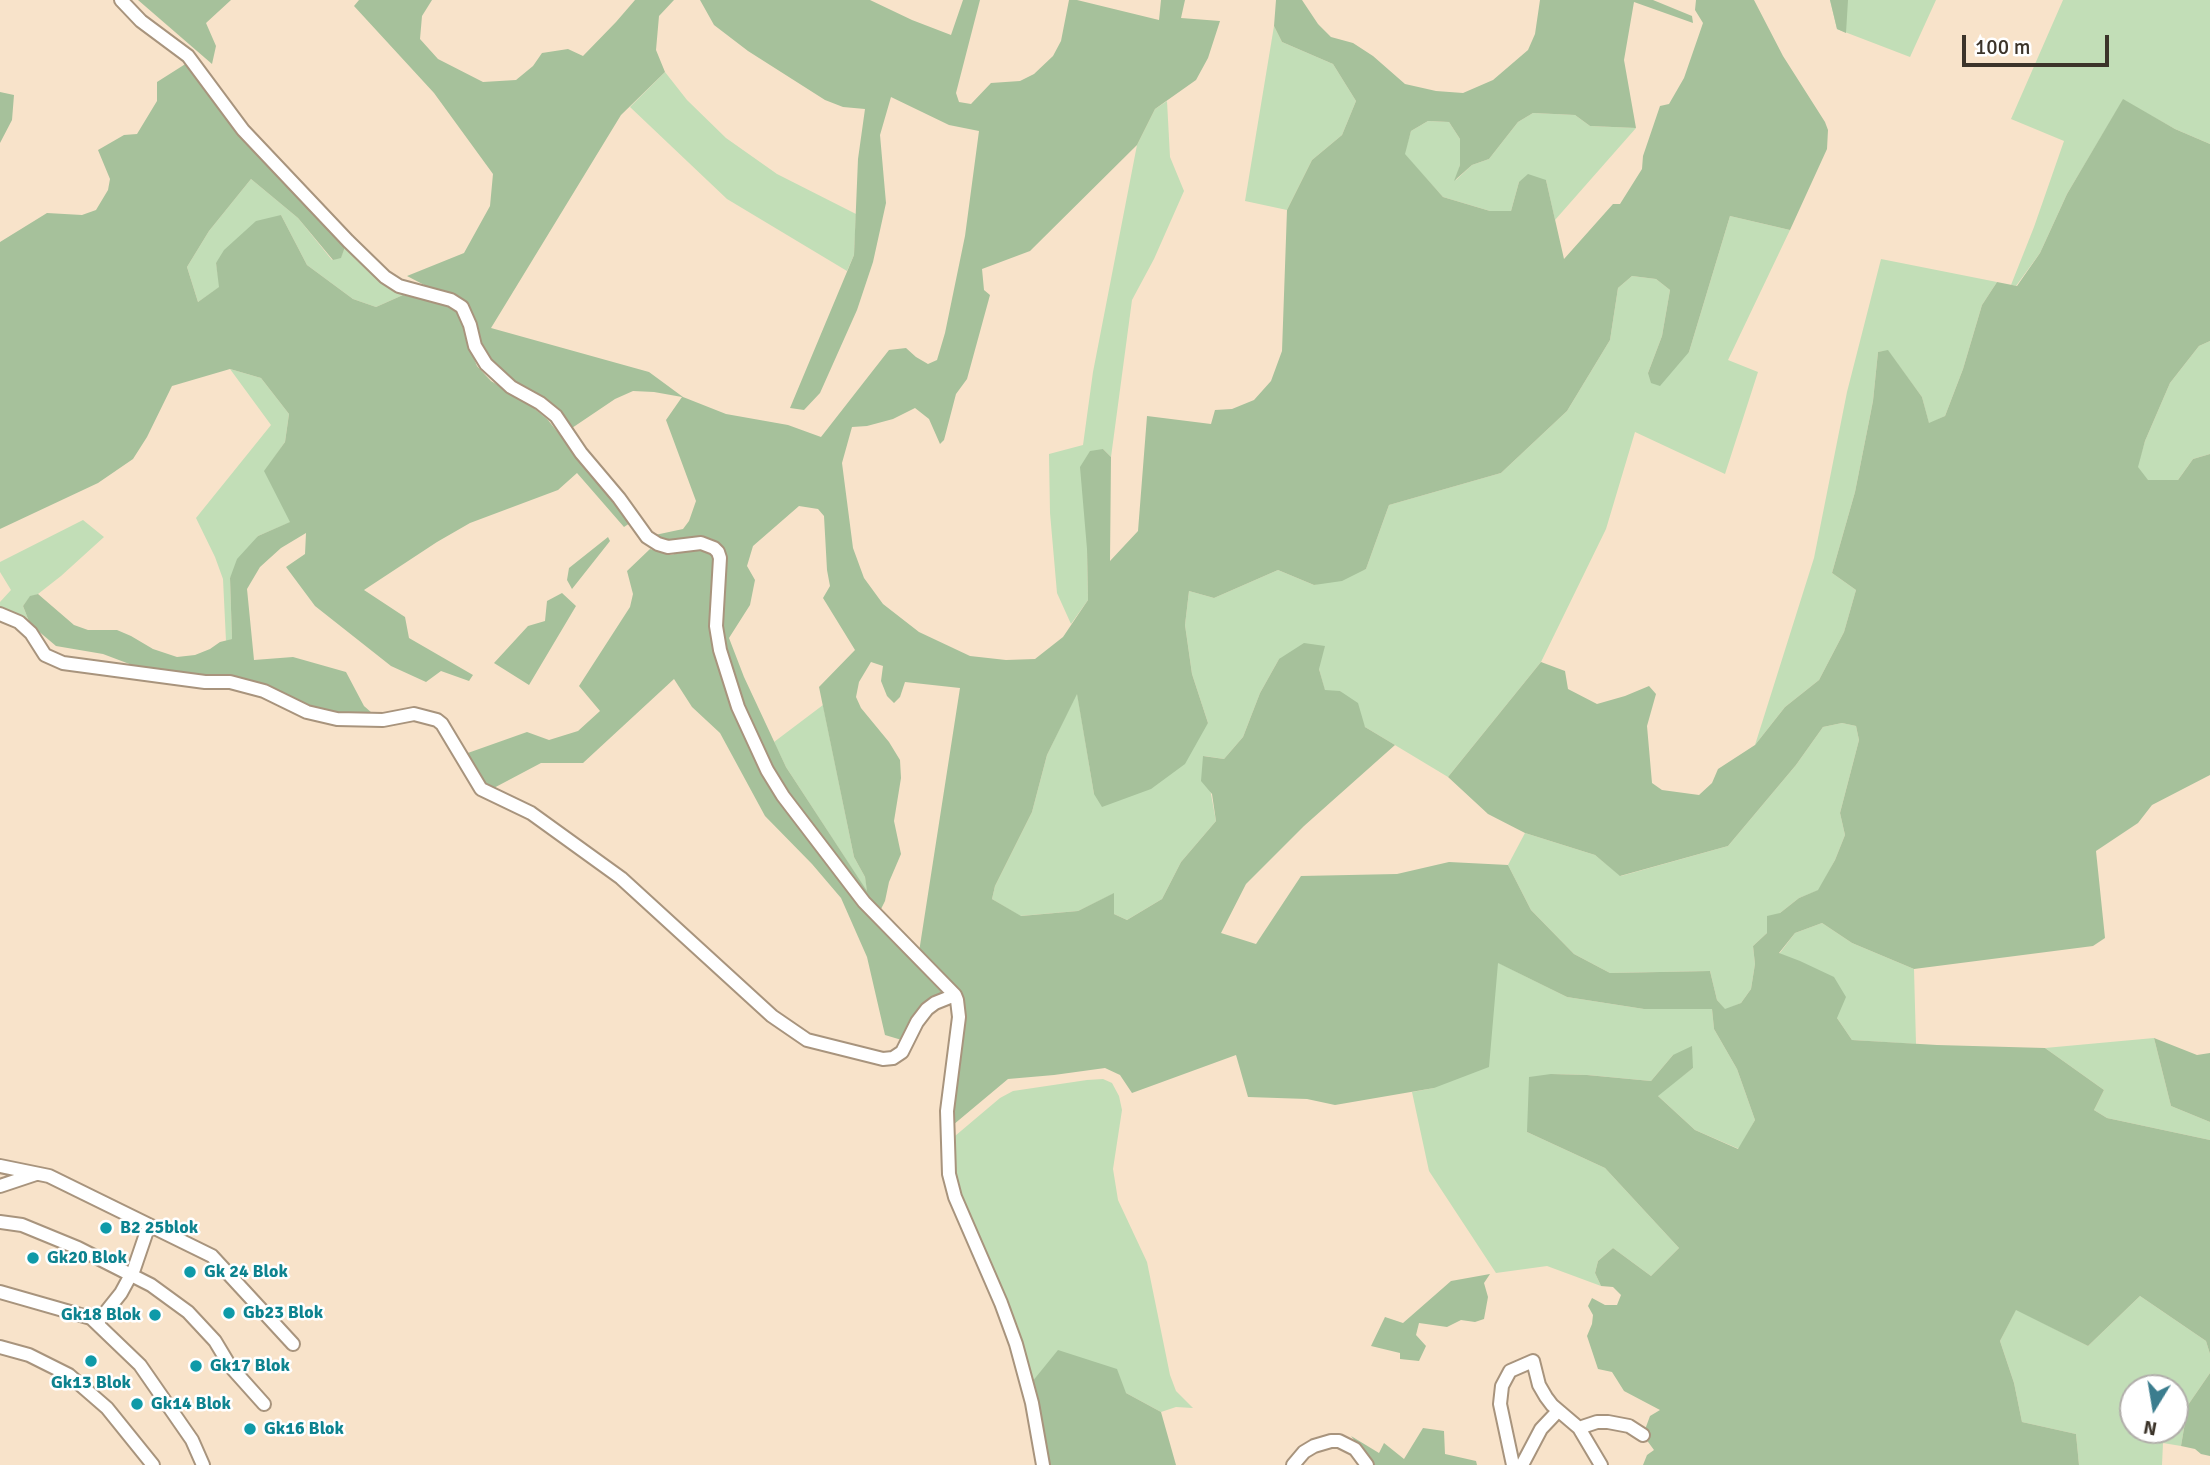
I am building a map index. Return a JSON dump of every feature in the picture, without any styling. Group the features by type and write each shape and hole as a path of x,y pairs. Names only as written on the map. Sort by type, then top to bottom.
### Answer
{"street":[{"path":"121,0 141,21 188,56 243,130 385,277 398,286 450,300 462,307 475,346 486,364 511,387 540,403 556,416 581,453 647,537 668,547 701,543 718,552 720,558 716,626 720,650 738,707 766,770 864,902 955,995 958,1017 947,1111 949,1174 959,1206 1016,1344 1043,1465"},
{"path":"0,614 19,622 31,633 45,655 63,663 243,685 264,691 307,712 337,719 383,720 414,713 437,720 481,789 531,813 621,878 772,1016 807,1040 883,1059 893,1058 902,1052 917,1022 928,1009 935,1003 955,995"},
{"path":"0,1166 49,1176 212,1256 293,1344"},
{"path":"0,1186 38,1174"},
{"path":"0,1222 22,1225 78,1248 152,1285 188,1312 215,1341 230,1366 264,1405"},
{"path":"97,1323 121,1293 149,1225"},
{"path":"0,1292 91,1318 97,1323 140,1365 192,1440 203,1465"},
{"path":"0,1347 29,1355 69,1375 107,1408 153,1465"},
{"path":"1513,1465 1500,1404 1502,1386 1507,1373 1533,1360 1539,1385 1546,1396 1558,1411 1579,1428 1601,1465"},
{"path":"1522,1465 1536,1436 1558,1411"},
{"path":"1579,1428 1597,1422 1608,1422 1629,1426 1643,1436"},
{"path":"1293,1465 1304,1452 1331,1441 1339,1441 1355,1449 1367,1465"}],"green space":[{"path":"138,0 231,0 206,23 216,46 212,64"},
{"path":"359,0 432,0 422,16 420,39 438,59 483,82 516,80 533,66 542,53 568,49 583,56 635,0 674,0 659,16 656,50 665,72 621,115 491,328 649,372 683,397 726,414 788,425 821,437 889,350 906,348 928,364 937,360 965,236 979,131 949,125 891,97 880,135 886,203 873,262 857,310 820,393 804,410 790,408 854,255 858,159 865,109 843,107 825,100 748,51 714,25 700,0 870,0 951,35 963,0 980,0 956,93 959,102 971,104 991,83 1020,81 1034,74 1053,56 1061,41 1069,0 1159,20 1161,0 1185,0 1181,18 1220,21 1208,58 1196,80 1155,109 1137,145 1030,251 982,269 984,290 990,295 967,379 956,394 944,440 940,444 929,419 915,408 893,419 852,427 842,463 853,548 864,578 883,604 919,632 970,656 1006,660 1035,659 1063,637 1088,600 1080,467 1090,451 1103,449 1111,457 1110,561 1138,531 1147,416 1211,424 1215,410 1232,409 1254,400 1271,381 1282,351 1287,210 1312,160 1342,135 1356,101 1333,64 1282,42 1274,26 1276,0 1302,0 1318,24 1331,37 1353,43 1373,56 1405,84 1436,91 1463,93 1493,80 1528,50 1535,34 1540,0 1653,0 1692,16 1693,23 1634,2 1624,60 1636,128 1590,126 1575,115 1533,113 1518,122 1489,159 1472,165 1454,181 1460,165 1460,139 1449,122 1428,121 1411,131 1405,154 1443,197 1490,211 1511,211 1519,182 1528,174 1546,180 1564,259 1613,204 1620,204 1642,169 1643,156 1660,106 1669,104 1684,78 1703,23 1695,10 1696,0 1754,0 1783,56 1825,122 1828,130 1827,149 1790,230 1730,216 1689,352 1660,386 1651,383 1648,373 1662,336 1670,290 1656,279 1632,276 1618,288 1610,340 1567,411 1501,473 1389,505 1366,569 1342,581 1314,585 1278,570 1214,598 1189,591 1185,625 1192,674 1208,723 1185,764 1151,789 1102,807 1094,794 1077,694 1047,755 1032,812 995,886 992,899 1021,916 1078,911 1114,893 1114,914 1127,920 1162,899 1181,862 1216,821 1212,794 1201,781 1203,756 1224,759 1243,737 1260,693 1279,659 1304,643 1325,646 1319,669 1325,690 1340,691 1358,703 1365,727 1395,745 1304,826 1246,884 1221,933 1256,944 1301,876 1397,874 1449,862 1508,865 1531,910 1574,954 1610,973 1710,971 1717,1000 1725,1009 1741,1003 1751,989 1755,964 1753,946 1767,933 1767,916 1780,913 1799,898 1818,890 1835,860 1845,835 1840,813 1859,740 1856,726 1842,723 1823,727 1796,765 1728,846 1620,876 1595,855 1525,833 1488,814 1448,777 1541,662 1565,671 1568,689 1597,704 1649,686 1656,694 1647,726 1652,783 1662,790 1699,795 1712,783 1718,769 1755,745 1785,707 1819,680 1844,632 1856,590 1832,573 1855,492 1873,401 1878,352 1888,350 1922,397 1929,423 1945,416 1963,369 1982,305 1997,282 2017,286 2040,253 2067,194 2123,99 2175,129 2210,144 2210,341 2199,346 2170,383 2145,441 2138,467 2148,480 2178,480 2193,459 2210,454 2210,775 2152,805 2138,823 2096,851 2105,938 2093,946 1914,969 1852,943 1822,923 1795,933 1779,953 1834,977 1846,997 1837,1018 1852,1040 2045,1048 2104,1090 2094,1110 2107,1118 2210,1140 2210,1354 2206,1341 2140,1296 2088,1346 2016,1310 2000,1341 2014,1383 2022,1422 2076,1434 2079,1465 1643,1465 1647,1455 1654,1450 1643,1435 1650,1416 1660,1410 1624,1391 1612,1372 1598,1369 1587,1336 1593,1315 1588,1306 1592,1298 1605,1305 1617,1305 1621,1295 1613,1287 1601,1286 1595,1273 1598,1261 1613,1248 1651,1276 1679,1248 1605,1168 1527,1132 1529,1077 1551,1074 1587,1075 1651,1081 1673,1055 1692,1046 1693,1068 1658,1096 1695,1130 1738,1149 1755,1120 1737,1069 1714,1029 1712,1009 1644,1009 1567,997 1498,963 1489,1067 1434,1088 1335,1105 1307,1099 1248,1097 1236,1055 1132,1093 1120,1075 1105,1068 1008,1079 953,1125 951,1122 964,1028 964,1004 961,992 919,952 960,688 905,682 900,697 894,703 887,696 881,681 883,666 871,662 859,682 856,697 861,708 900,760 901,778 894,821 901,854 879,913 787,793 769,763 746,713 722,641 720,620 726,554 712,539 702,537 670,542 660,540 655,535 683,529 696,501 666,420 682,397 633,391 615,399 572,428 492,364 479,345 473,317 432,289 407,276 464,253 490,206 493,174 434,93 354,6","holes":["799,506 818,509 824,516 830,586 823,598 855,650 819,687 854,857 865,877 867,891 786,767 729,638 750,605 755,580 747,566 753,546"]},
{"path":"1830,0 1936,0 1910,57 1837,29"},
{"path":"1830,0 1848,0 1846,33 1837,29"},
{"path":"2063,0 2210,0 2210,144 2175,129 2123,100 2067,194 2040,253 2016,286 2011,285 2064,141 2011,119"},
{"path":"1274,26 1282,42 1333,64 1356,101 1342,135 1312,160 1287,210 1245,201"},
{"path":"187,63 258,155 345,247 341,258 333,260 298,218 251,179 209,231 187,267 198,302 219,287 216,263 224,250 256,221 281,215 307,265 353,299 376,307 403,295 450,306 459,312 477,366 491,381 528,403 548,420 630,523 624,527 577,473 558,490 470,523 364,590 405,617 409,638 473,675 469,681 441,671 426,682 391,666 315,606 286,567 305,554 306,533 281,548 260,567 247,589 254,660 293,657 346,672 364,706 372,713 380,715 333,714 201,677 140,668 103,654 56,646 30,624 23,606 30,596 38,594 74,625 88,630 117,630 153,649 177,657 195,655 232,639 230,578 237,559 258,536 290,522 264,471 285,442 289,414 261,378 230,369 172,386 133,459 98,483 0,529 0,242 47,213 82,215 96,210 108,190 110,179 98,150 124,135 137,134 157,101 157,82"},
{"path":"665,72 687,100 726,138 777,174 856,214 854,255 847,271 727,199 630,107"},
{"path":"0,92 14,95 12,120 0,143"},
{"path":"1167,101 1170,157 1184,191 1154,259 1132,300 1111,457 1103,449 1087,549 1088,600 1071,624 1057,593 1050,513 1049,454 1083,445 1093,372 1137,145 1155,109"},
{"path":"1533,113 1575,115 1590,126 1636,128 1555,220 1546,180 1519,182 1511,211 1490,211 1443,197 1404,154 1411,131 1428,121 1449,122 1460,139 1460,165 1456,180 1472,165 1489,159 1518,122"},
{"path":"251,179 298,218 332,260 341,257 345,247 388,286 403,295 376,307 353,299 307,265 281,215 216,263 220,287 198,302 187,267 209,231"},
{"path":"1730,216 1790,230 1728,360 1758,372 1725,474 1635,432 1606,529 1541,662 1448,777 1365,727 1340,691 1325,691 1319,669 1279,659 1260,693 1243,737 1224,759 1204,756 1216,821 1181,862 1162,899 1127,920 1114,914 1113,894 1078,911 1020,916 992,899 995,886 1032,812 1047,755 1077,692 1094,794 1208,723 1192,674 1185,625 1189,591 1214,598 1278,570 1314,585 1366,569 1389,505 1501,473 1567,411 1610,340 1618,288 1632,276 1656,279 1670,290 1662,336 1648,373 1689,352"},
{"path":"1881,259 1997,282 1982,305 1963,369 1945,416 1929,424 1922,397 1888,351 1878,352 1873,401 1855,492 1832,573 1856,590 1844,632 1819,680 1785,707 1755,745 1814,558 1847,392"},
{"path":"2210,341 2210,454 2193,459 2178,480 2147,481 2137,467 2170,383 2199,346"},
{"path":"230,369 261,378 289,414 285,442 265,471 291,522 258,536 230,578 232,639 226,641 223,579 196,518 271,425"},
{"path":"83,520 104,537 61,576 30,597 23,606 30,624 0,609 0,602 11,590 0,572 0,562"},
{"path":"608,537 610,541 572,589 567,580 569,568"},
{"path":"650,549 670,555 697,549 710,552 714,558 711,624 741,727 754,756 771,785 948,994 905,1041 885,1035 867,957 841,898 765,816 720,733 692,707 674,679 583,763 541,763 490,790 481,782 465,754 527,732 549,740 578,731 600,711 579,686 630,607 633,594 627,571"},
{"path":"562,593 576,606 529,685 494,663 528,626 545,621 547,601"},
{"path":"823,705 854,857 865,877 868,893 786,767 774,742"},
{"path":"1842,723 1856,726 1859,740 1840,813 1845,835 1835,860 1819,890 1799,898 1780,913 1767,933 1753,946 1755,964 1751,989 1741,1003 1725,1010 1717,1000 1710,971 1610,973 1574,954 1531,910 1508,865 1525,833 1595,855 1621,876 1728,846 1796,765 1823,727"},
{"path":"1822,923 1852,943 1914,969 1916,1044 1852,1040 1837,1018 1779,954 1795,933"},
{"path":"1497,962 1567,997 1644,1009 1712,1009 1714,1029 1737,1069 1755,1120 1739,1149 1695,1130 1657,1095 1693,1068 1673,1055 1651,1081 1551,1074 1527,1132 1605,1168 1679,1248 1651,1276 1613,1248 1598,1261 1595,1273 1601,1286 1547,1266 1496,1273 1429,1171 1412,1092 1434,1088"},
{"path":"2154,1038 2171,1106 2210,1122 2210,1140 2107,1118 2094,1110 2104,1090 2045,1048"},
{"path":"2154,1038 2197,1055 2210,1053 2210,1122 2171,1106"},
{"path":"1103,1079 1112,1083 1122,1110 1113,1169 1118,1200 1147,1262 1170,1375 1176,1391 1193,1408 1176,1407 1161,1412 1126,1393 1032,1382 958,1191 952,1157 955,1136 1000,1098 1013,1091"},
{"path":"1490,1274 1484,1283 1488,1297 1484,1319 1475,1322 1461,1320 1447,1327 1419,1323 1416,1335 1426,1346 1419,1361 1400,1359 1400,1353 1371,1346 1385,1317 1403,1323 1451,1281"},
{"path":"2140,1296 2206,1341 2210,1354 2210,1373 2189,1404 2189,1374 2119,1374 2119,1444 2163,1444 2162,1465 2079,1465 2076,1434 2022,1422 2014,1383 2000,1341 2016,1309 2088,1346"},
{"path":"1058,1350 1117,1369 1126,1393 1161,1412 1176,1465 1048,1465 1032,1382"},
{"path":"2210,1373 2210,1456 2181,1446 2189,1444 2189,1404"},
{"path":"1423,1428 1444,1431 1445,1454 1476,1461 1477,1465 1374,1465 1351,1436 1379,1453 1384,1443 1404,1459"}],"place":[{"name":"B2 25blok","path":"106,1228"},
{"name":"Gk20 Blok","path":"33,1258"},
{"name":"Gk 24 Blok","path":"190,1272"},
{"name":"Gb23 Blok","path":"229,1313"},
{"name":"Gk18 Blok","path":"155,1315"},
{"name":"Gk13 Blok","path":"91,1361"},
{"name":"Gk17 Blok","path":"196,1366"},
{"name":"Gk14 Blok","path":"137,1404"},
{"name":"Gk16 Blok","path":"250,1429"}]}
